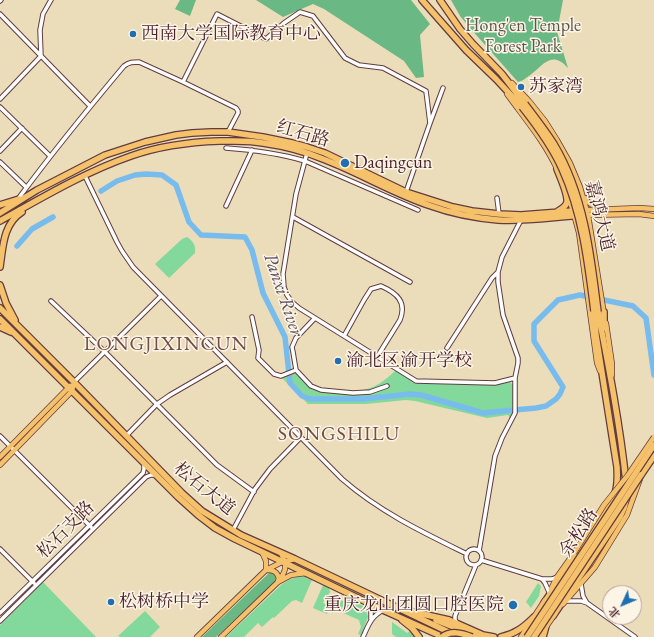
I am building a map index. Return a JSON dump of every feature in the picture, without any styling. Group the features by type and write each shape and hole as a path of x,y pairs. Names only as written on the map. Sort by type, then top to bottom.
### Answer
{"highway":[{"name":"嘉鸿大道","path":"422,0 466,50 524,105 541,124 566,166 582,212 586,231 594,277 596,335 618,482 613,499 544,603"},
{"name":"嘉鸿大道","path":"440,0 460,29 502,74 524,105"},
{"name":"红石路","path":"0,213 37,190 105,155 146,142 187,134 211,132 228,132 263,137 292,143 325,153 406,192 453,207 498,214 521,215 551,212 574,213"},
{"name":"红石路","path":"0,220 85,176 132,156 164,147 182,144 230,141 262,142 307,153 324,159 415,201 472,217 499,220 521,220 588,212"},
{"path":"551,212 562,209 567,200 557,169"},
{"path":"0,205 37,190"},
{"path":"0,267 4,238 7,229 18,214 42,198"},
{"path":"0,285 6,303 19,327"},
{"name":"松石大道","path":"0,308 182,493 202,510 241,535 459,637"},
{"name":"嘉鸿大道","path":"553,616 620,517 624,508 627,494 625,467 612,387 604,343 596,312"},
{"name":"松石大道","path":"0,319 156,476 198,515 215,528 383,610 443,637"},
{"path":"0,328 13,333"},
{"name":"余松路","path":"527,637 654,445"},
{"name":"余松路","path":"534,637 654,456"},
{"path":"395,607 433,619 479,637"},
{"path":"412,612 449,620 483,635 494,637"},
{"path":"392,613 412,628 419,637"},
{"path":"501,637 513,634 534,617"},
{"path":"543,637 546,626"},
{"path":"428,630 437,637"},
{"path":"443,637 444,635 452,633 461,633 472,637"}],"main road":[{"name":"嘉鸿大道","path":"502,74 529,101 558,140 570,163 583,195 588,212 599,277 596,312 597,363 604,384"},
{"name":"嘉鸿大道","path":"496,79 546,148 567,192 579,233 585,278 612,364 612,387"},
{"path":"567,192 570,195 575,196 579,193 580,187"},
{"path":"583,195 595,206 628,209"},
{"name":"红石路","path":"588,212 654,209"},
{"name":"红石路","path":"588,212 654,216"},
{"path":"0,457 12,448 70,390 74,382"},
{"path":"521,637 544,603 557,577 604,505 628,475 654,437"},
{"path":"0,465 12,448"},
{"path":"539,637 553,616 595,567 627,515 641,475"},
{"path":"262,552 266,561 266,570"},
{"path":"221,637 278,582 285,573 281,553"},
{"path":"197,637 266,570 295,559"},
{"path":"266,570 272,570 277,573 279,578 278,582"},
{"path":"278,582 291,575 306,573"}],"street":[{"path":"0,99 41,56 40,30 43,14 51,0"},
{"path":"183,82 216,14 266,39 284,23 300,12 313,16 344,58 359,65 383,68 426,91 430,123"},
{"path":"0,14 90,106"},
{"path":"17,199 90,106 128,63 139,62 183,82 237,110 238,113 228,132"},
{"path":"406,192 443,88"},
{"path":"0,107 50,156"},
{"path":"0,151 22,128"},
{"path":"226,148 252,150 288,156 305,161 418,210"},
{"path":"226,206 252,150"},
{"path":"307,153 296,194 283,274 284,287 292,302 299,308 413,379 421,381 495,383 515,378"},
{"path":"0,162 26,187"},
{"path":"85,176 122,251 141,275 342,479 375,505 467,554"},
{"path":"497,198 498,214"},
{"path":"293,217 410,282"},
{"path":"449,620 455,616 476,565 481,560 481,555 479,552 495,456 502,438 515,413 515,378 518,358 505,324 498,282 498,272 502,257 521,220"},
{"path":"446,348 492,278 498,272"},
{"path":"344,336 371,289 381,286 391,290 402,304 402,314 400,320 377,357"},
{"path":"74,382 161,296"},
{"path":"51,301 105,352 217,465 254,492"},
{"path":"252,317 259,350 258,358 274,374 281,376 295,370"},
{"path":"315,318 296,338 292,347 295,370 311,386 321,390 353,394 370,392 387,386"},
{"path":"126,436 157,404 227,362"},
{"path":"0,436 93,529"},
{"path":"233,530 254,492 270,469 301,437"},
{"name":"松石支路","path":"0,613 143,473 144,463"},
{"path":"0,621 146,476 156,476"},
{"path":"0,549 36,585"},
{"path":"476,565 471,565 468,563 466,559 467,554 470,550 479,552"},
{"path":"481,560 542,580 557,577"},
{"path":"542,580 549,592"},
{"path":"581,584 583,596 588,603 635,637"},
{"path":"566,601 581,601 588,603"},
{"path":"369,603 371,619"},
{"path":"363,637 371,619 383,610"},
{"path":"455,616 457,624"}],"green space":[{"path":"180,0 196,0 190,16 175,9"},
{"path":"256,0 411,0 430,24 420,35 424,77 416,78 404,61 324,9 313,4 283,17"},
{"name":"Hong'en Temple Forest Park","path":"451,0 563,0 557,32 568,68 562,62 551,60 518,82 460,16"},
{"path":"187,237 194,244 195,253 169,278 155,264 182,239"},
{"path":"298,369 313,385 321,389 329,390 356,391 370,388 382,382 396,370 412,380 496,384 510,382 513,385 513,413 510,419 508,415 487,418 406,400 366,404 308,404 282,378"},
{"path":"269,573 273,573 277,576 276,581 216,637 202,637"},
{"path":"302,576 312,580 302,603 296,600 292,601 262,627 258,623 244,637 226,637 281,585 291,579"},
{"path":"43,582 96,637 0,637 0,625"},
{"path":"538,583 541,586 539,596 531,608 526,602"},
{"path":"323,585 329,588 330,592 326,595 323,603 330,606 334,596 345,602 349,599 365,607 368,617 361,635 358,634 361,627 359,620 332,608 329,609 327,614 313,608"},
{"path":"145,611 160,627 150,637 118,636"},
{"path":"392,622 407,633 410,631 414,637 396,637 392,634"}],"waterway":[{"name":"Panxi River","path":"101,191 117,181 135,175 162,175 176,185 189,222 201,235 245,237 252,250 263,293 285,337 290,383 302,396 310,399 363,399 410,394 421,395 483,413 546,406 556,399 563,387 534,341 534,324 558,300 580,295 633,306 646,318 654,375"},
{"name":"Panxi River","path":"17,246 32,229 53,217"}],"place":[{"name":"西南大学国际教育中心","path":"133,34"},
{"name":"苏家湾","path":"521,87"},
{"name":"Daqingcun","path":"345,163"},
{"name":"渝北区渝开学校","path":"338,361"},
{"name":"松树桥中学","path":"111,602"},
{"name":"重庆龙山团圆口腔医院","path":"513,605"}],"district":[{"name":"LONGJIXINCUN","path":"166,345"},
{"name":"SONGSHILU","path":"339,435"}]}
